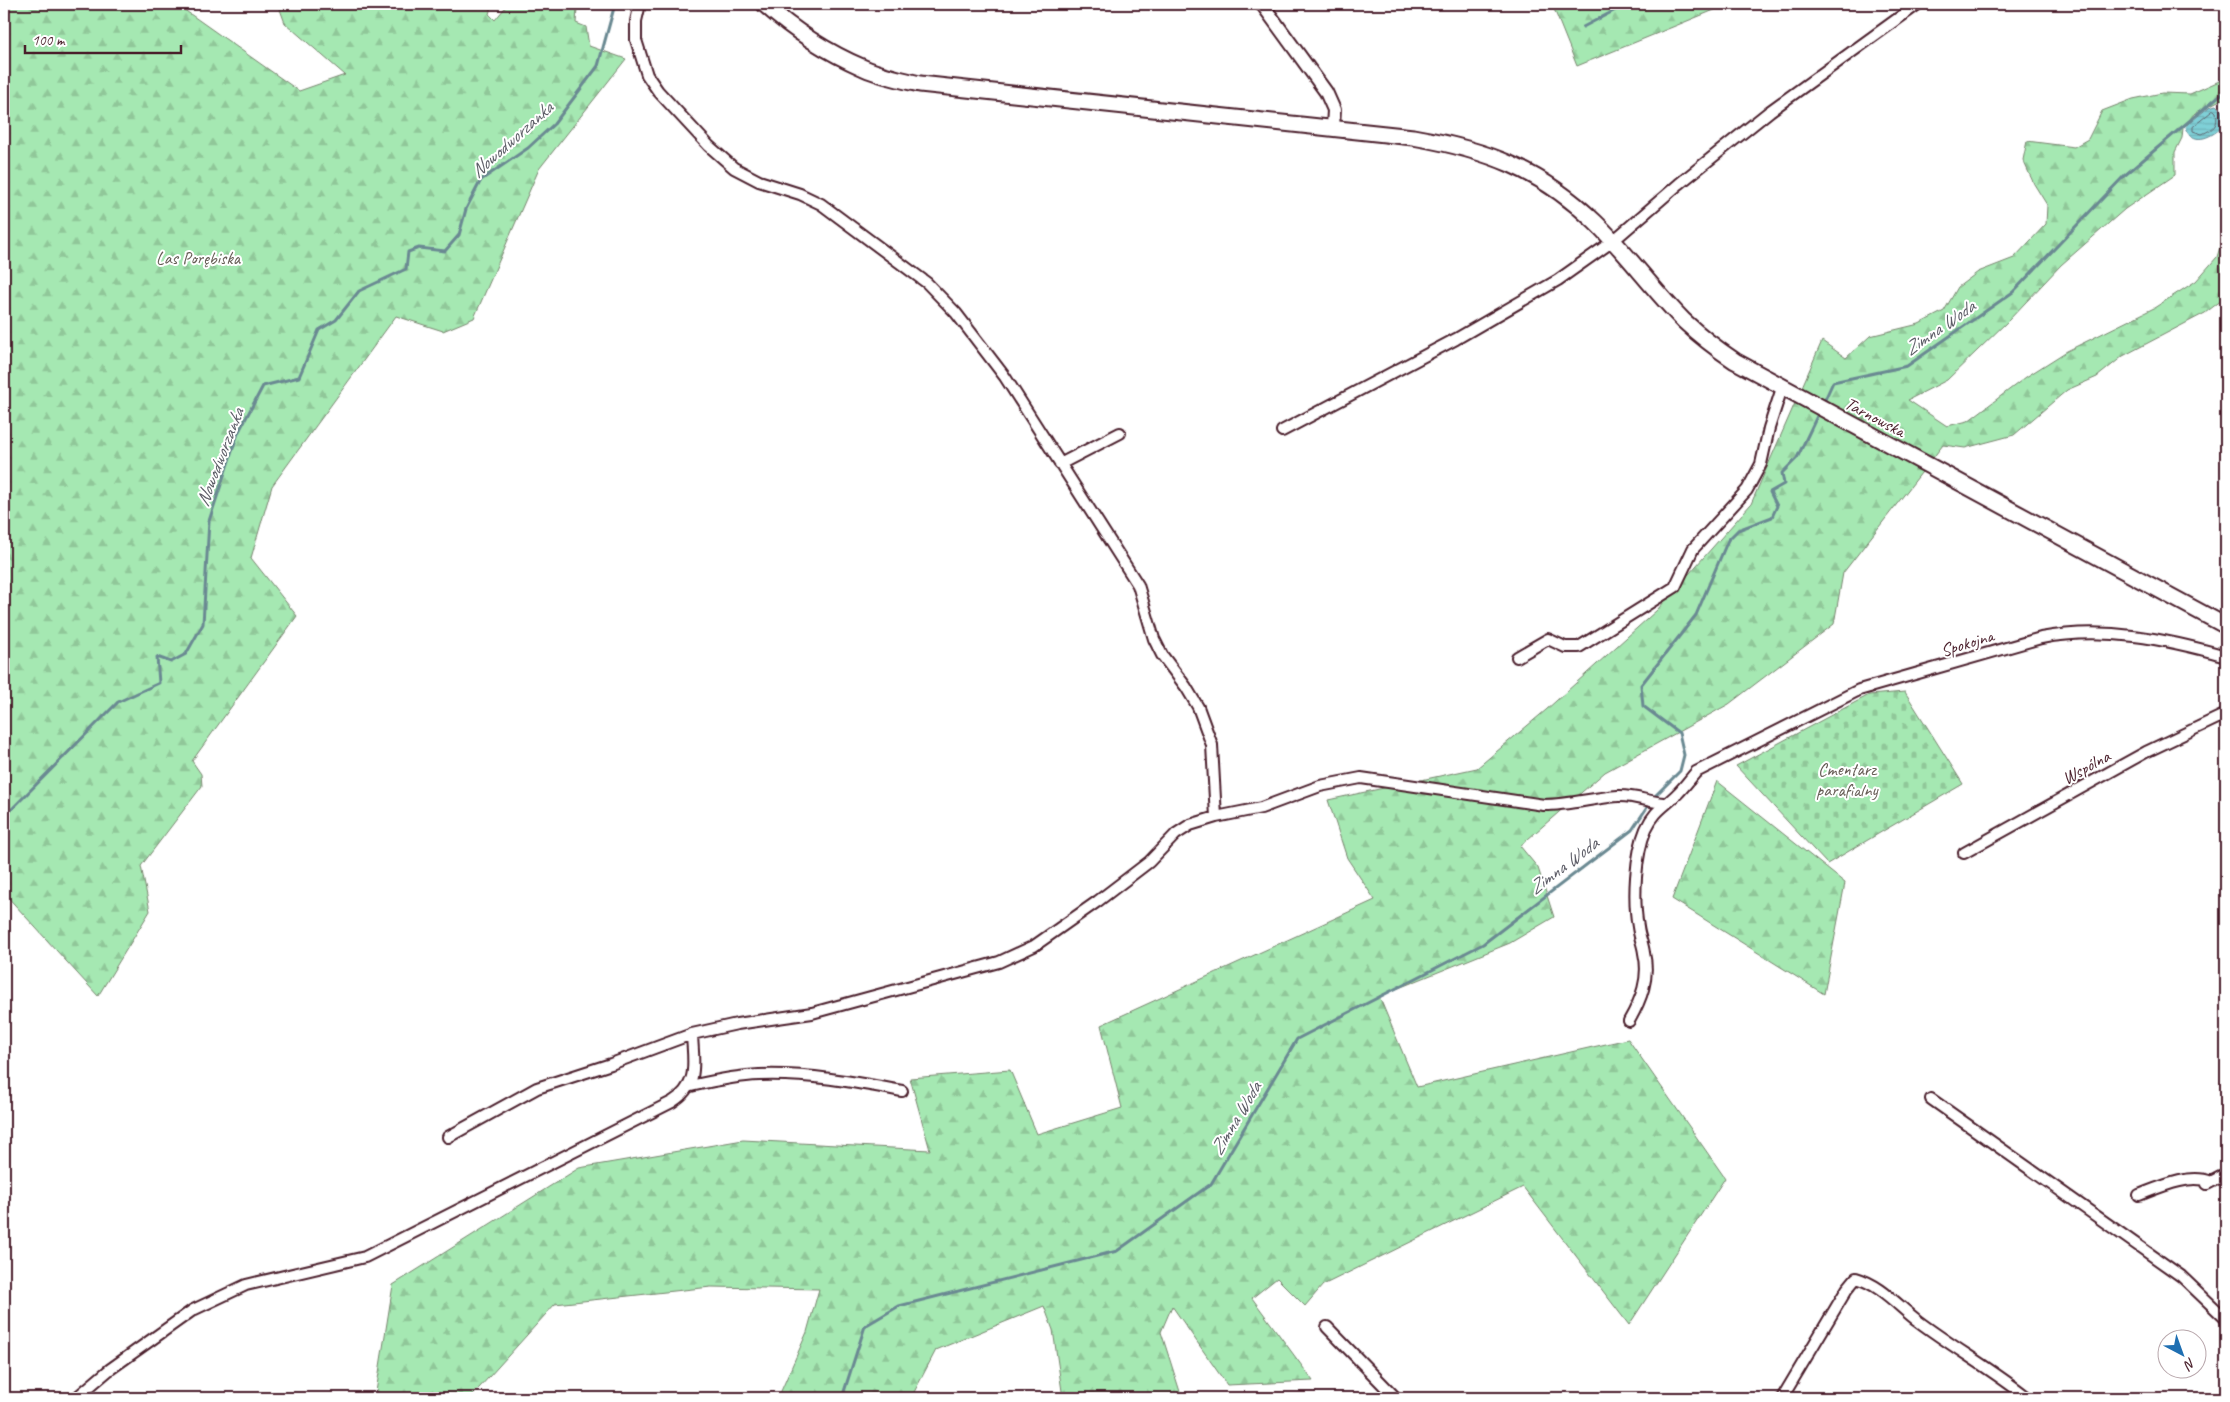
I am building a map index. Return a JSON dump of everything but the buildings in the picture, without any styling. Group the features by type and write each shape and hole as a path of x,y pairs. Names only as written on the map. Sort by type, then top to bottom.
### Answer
{"main road":[{"name":"Tarnowska","path":"764,4 807,37 846,59 866,69 920,84 1333,127 1445,143 1480,151 1510,163 1549,185 1573,202 1613,241 1668,304 1701,337 1735,361 2226,626"}],"street":[{"path":"640,4 636,21 639,54 647,75 658,91 709,146 734,168 759,181 800,194 821,204 927,283 956,313 1005,377 1138,585 1154,639 1162,655 1186,687 1198,707 1212,745 1216,817"},
{"path":"1262,4 1326,92 1334,110 1333,127"},
{"path":"1282,431 1456,339 1542,290 1613,241 1680,184 1770,112 1918,4"},
{"path":"1517,657 1548,639 1565,647 1579,647 1675,587 1693,549 1747,490 1762,464 1769,428 1782,388"},
{"path":"1060,464 1120,433"},
{"name":"Spokojna","path":"1629,1021 1642,999 1646,980 1645,955 1638,927 1636,906 1638,860 1647,828 1664,803 1678,794 1696,772 1859,690 2041,638 2063,634 2147,636 2226,656"},
{"name":"Wspólna","path":"1964,853 2146,752 2226,714"},
{"path":"448,1137 537,1088 611,1064 692,1034 737,1024 812,1013 999,962 1034,946 1098,901 1150,862 1176,834 1190,825 1216,817 1261,808 1320,786 1361,778 1544,805 1564,805 1619,796 1664,803"},
{"path":"76,1398 109,1370 193,1310 246,1285 364,1258 598,1141 683,1095 690,1086 693,1071 692,1034"},
{"path":"690,1086 728,1078 760,1075 832,1079 902,1091"},
{"path":"1931,1099 2173,1270 2226,1320"},
{"path":"2139,1195 2170,1184 2203,1178 2209,1183 2226,1174"},
{"path":"1782,1398 1843,1296 1856,1278 1870,1282 1918,1320 2028,1398"},
{"path":"1327,1327 1396,1398"}],"green space":[{"name":"Las Porębiska","path":"4,4 176,4 299,91 345,75 285,23 278,4 492,4 489,14 495,20 508,4 552,4 552,6 555,4 575,4 577,9 576,23 586,27 589,46 626,59 539,169 474,318 443,331 396,316 272,486 251,558 297,616 192,761 201,774 202,786 141,866 150,911 98,996 4,893"},
{"path":"1552,4 1729,4 1577,66"},
{"path":"2226,78 2226,97 2195,113 2183,128 2182,138 2175,152 2175,175 2125,209 2061,265 2008,321 1947,380 1908,400 1947,426 1968,421 2026,377 2067,351 2154,308 2196,281 2217,257 2226,232 2226,297 2205,313 2123,356 2097,377 2067,390 2014,435 1965,448 1943,445 1843,573 1834,624 1729,704 1605,772 1520,846 1538,868 1554,917 1510,943 1379,996 1417,1087 1628,1039 1725,1178 1629,1325 1523,1187 1323,1285 1305,1306 1277,1278 1252,1298 1313,1381 1227,1385 1172,1306 1161,1332 1182,1398 1063,1398 1053,1330 1044,1306 936,1350 911,1398 778,1398 807,1332 819,1289 711,1287 555,1304 470,1398 375,1398 393,1285 579,1168 743,1140 930,1150 910,1078 1010,1070 1037,1134 1122,1108 1101,1025 1375,900 1347,858 1328,800 1477,768 1546,710 1657,610 1751,504 1822,341 1846,358 1870,336 1919,324 1944,311 1958,287 1978,272 2014,258 2046,224 2047,205 2034,184 2023,160 2027,141 2074,147 2088,139 2102,111 2133,99 2162,93 2190,94"},
{"name":"Cmentarz parafialny","path":"1905,692 1963,784 1827,864 1736,766 1869,695"},
{"path":"1717,781 1845,883 1824,994 1672,899"}],"water":[{"path":"2216,105 2221,110 2223,120 2221,128 2207,137 2192,137 2186,127 2188,124 2209,107"}],"waterway":[{"name":"Nowodworzanka","path":"4,817 118,702 159,683 157,657 171,662 186,654 203,624 209,521 238,433 263,386 299,377 319,330 336,320 359,291 406,269 408,252 419,248 445,251 459,235 466,209 481,180 528,148 554,124 598,66 615,4"},
{"path":"1583,27 1627,4"},
{"name":"Zimna Woda","path":"1823,404 1833,382 1907,366 2013,292 2124,176 2226,90"},
{"name":"Zimna Woda","path":"1656,795 1680,771 1684,755 1679,733 1643,706 1641,685 1696,615 1728,540 1738,530 1772,517 1777,506 1770,492 1784,484 1782,473 1797,458 1819,412"},
{"name":"Zimna Woda","path":"842,1398 865,1326 899,1306 1117,1251 1211,1184 1297,1039 1483,944 1632,830 1648,806"}]}
